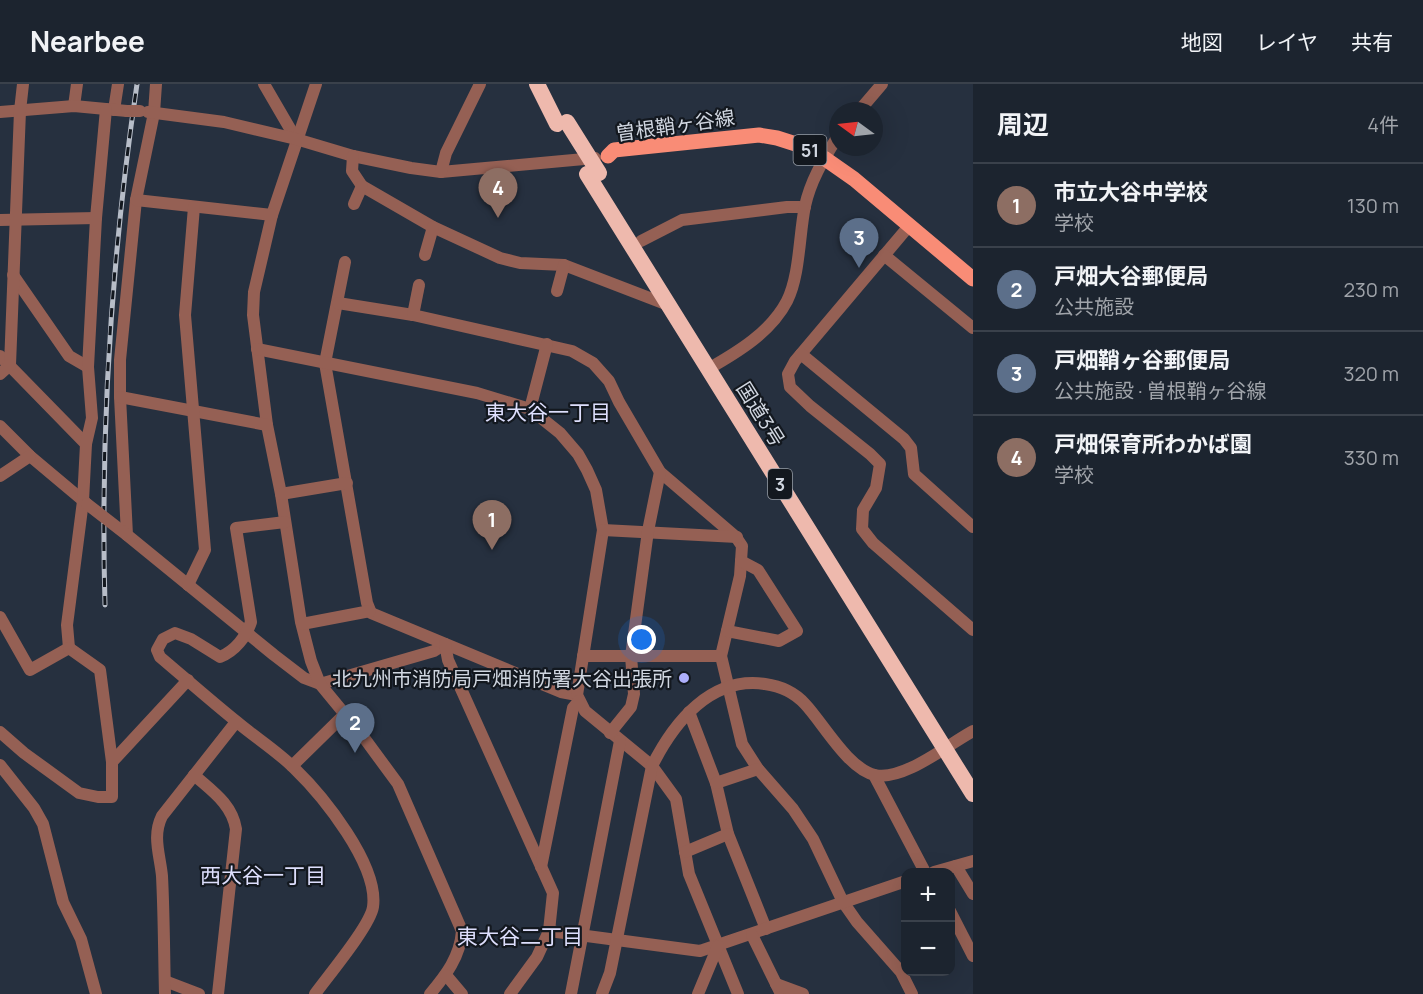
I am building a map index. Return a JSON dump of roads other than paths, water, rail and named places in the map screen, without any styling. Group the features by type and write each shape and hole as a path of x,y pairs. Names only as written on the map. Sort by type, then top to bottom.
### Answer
{"highway":[{"name":"国道3号","path":"537,84 593,173 669,305 712,367"},
{"name":"国道3号","path":"545,84 562,123"},
{"name":"国道3号","path":"593,173 641,241 712,367 948,745 973,794"},
{"name":"国道3号","path":"948,745 973,777"}],"main road":[{"name":"曽根鞘ヶ谷線","path":"608,156 615,159 740,143 776,146 800,154 822,162 973,279"},
{"name":"曽根鞘ヶ谷線","path":"907,229 973,291"}],"street":[{"path":"0,374 10,364 23,84"},
{"path":"74,106 77,84"},
{"path":"0,732 24,753 79,793 112,797 112,762 100,670 69,648 67,625 85,502 86,444 92,418 88,367 96,218 110,109 118,84"},
{"path":"127,535 120,360 136,200 154,112 156,84"},
{"path":"264,84 296,139"},
{"path":"316,84 272,215 254,292 253,315 257,350 267,425 281,494 302,624 311,662 320,684 398,784 462,931 461,944 446,975 430,994"},
{"path":"441,172 446,153 480,84"},
{"path":"867,102 882,84"},
{"path":"0,112 74,106 154,112 224,122 296,139 353,156 441,172 608,156"},
{"path":"712,367 762,334 788,299 813,176 829,151"},
{"path":"353,156 352,171 362,186 433,227 500,258 520,262 564,265 669,305"},
{"path":"354,204 362,186"},
{"path":"136,200 272,215"},
{"path":"188,585 205,550 185,315 194,207"},
{"path":"641,241 682,220 805,207"},
{"path":"0,220 96,218"},
{"path":"425,255 433,227"},
{"path":"907,229 801,354 788,374 790,387 880,464 876,488 863,510 862,529 873,543 973,630"},
{"path":"884,255 973,328"},
{"path":"345,262 326,363 370,611 381,618 578,698 585,711 652,766 676,799 689,874 738,994"},
{"path":"557,291 564,265"},
{"path":"13,275 69,356 88,367"},
{"path":"412,315 419,285"},
{"path":"338,303 412,315 547,344 572,351 593,363 609,381 660,472 738,536 742,546 740,576 722,656 742,744 758,769 793,809 808,832 843,902 857,922 902,972 912,994"},
{"path":"530,409 547,344"},
{"path":"257,350 477,393 530,409 560,434 583,462 596,490 603,530 578,698 573,708 541,867"},
{"path":"801,354 904,439 911,448 914,474 973,527"},
{"path":"0,356 86,444"},
{"path":"120,397 267,425"},
{"path":"0,426 30,456 85,502 247,635 304,678 320,684 434,651 445,644"},
{"path":"0,476 30,456"},
{"path":"571,994 615,737 631,707 634,693 631,656 648,531 660,472"},
{"path":"281,494 347,483"},
{"path":"285,522 236,528 251,622 247,635 228,654 220,657 191,639 175,633 163,639 157,650 160,657 292,766 339,820 357,850 370,880 373,896 370,918 315,994"},
{"path":"603,530 738,536"},
{"path":"727,631 778,640 797,631 758,570 741,561"},
{"path":"302,624 370,611"},
{"path":"0,617 30,670 69,648"},
{"path":"445,644 448,660 553,893 549,931 537,957 510,994"},
{"path":"583,656 722,656"},
{"path":"112,762 188,680"},
{"path":"602,994 610,973 652,766 664,742 689,712 710,696 730,686 754,682 772,685 791,693 804,702 853,761 874,775 922,868"},
{"path":"689,712 716,783 728,834 766,929"},
{"path":"292,766 345,714"},
{"path":"165,994 162,874 156,837 158,825 162,816 236,722"},
{"path":"874,775 888,775 903,771 973,732"},
{"path":"0,765 34,808 43,824 63,902 81,939 96,994"},
{"path":"716,783 758,769"},
{"path":"194,775 226,802 235,821 236,829 219,994"},
{"path":"685,852 728,834"},
{"path":"950,868 973,861"},
{"path":"956,866 973,894"},
{"path":"549,931 700,951 901,883"},
{"path":"955,919 973,956"},
{"path":"752,935 779,989 803,994"},
{"path":"698,994 718,946"},
{"path":"446,975 462,994"},
{"path":"165,981 199,994"}],"railway":[{"path":"105,605 104,473 109,344 120,215 137,84"}],"place":[{"name":"戸畑保育所わかば園","path":"498,218"},
{"name":"戸畑鞘ヶ谷郵便局","path":"859,268"},
{"name":"市立大谷中学校","path":"492,550"},
{"name":"北九州市消防局戸畑消防署大谷出張所","path":"684,678"},
{"name":"戸畑大谷郵便局","path":"355,753"}],"district":[{"name":"東大谷一丁目","path":"548,412"},
{"name":"西大谷一丁目","path":"263,875"},
{"name":"東大谷二丁目","path":"520,936"}]}
